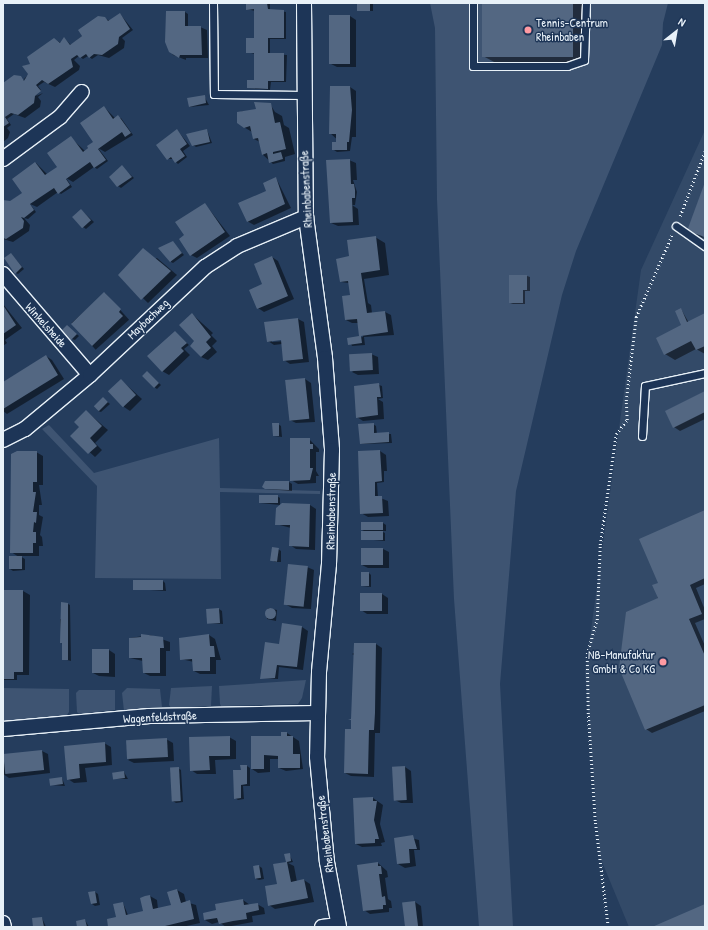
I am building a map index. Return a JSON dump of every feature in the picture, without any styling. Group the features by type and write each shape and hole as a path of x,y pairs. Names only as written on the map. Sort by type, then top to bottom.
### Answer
{"street":[{"name":"Rheinbabenstraße","path":"304,3 306,217 325,358 332,450 329,564 317,713 321,804 339,926"},
{"path":"3,159 60,117 82,92"},
{"name":"Maybachweg","path":"3,440 25,429 90,375 205,267 237,246 306,217"},
{"name":"Winkelsheide","path":"3,274 90,375"},
{"name":"Wagenfeldstraße","path":"3,730 149,716 317,713"},
{"path":"3,923 4,927"},
{"path":"322,927 339,926"}],"lane":[{"path":"213,3 214,94 304,95"},
{"path":"473,3 473,66 567,66 584,60 586,3"},
{"path":"676,226 705,246"},
{"path":"642,436 645,386 705,373"}],"path":[{"path":"608,927 595,821 587,654 597,620 600,545 616,434 627,420 626,401 636,317 676,226 705,151"}],"shaded area":[{"path":"430,3 668,3 663,23 662,45 576,251 562,295 516,491 500,684 513,927 479,927 454,599 437,199 435,28"},
{"path":"705,130 705,927 629,927 600,857 585,673 641,270"},
{"path":"49,425 94,473 219,438 220,488 320,491 320,494 220,492 221,579 95,578 97,486 42,429"},
{"path":"306,680 302,698 298,704 221,706 220,704 219,686"},
{"path":"212,686 211,706 171,708 169,705 171,688"},
{"path":"3,688 69,689 69,712 67,715 3,723"},
{"path":"127,688 160,689 162,707 124,711 122,693"},
{"path":"79,690 115,690 115,710 79,714 77,712 76,693"}],"building":[{"path":"246,3 267,3 268,9 284,10 284,38 268,38 268,53 284,53 284,81 268,81 268,89 247,88 247,80 254,80 254,53 246,53 246,38 254,38 254,9 246,10"},
{"path":"357,3 370,3 370,11 357,11"},
{"name":"Tennis-Centrum Rheinbaben","path":"482,3 573,3 573,57 482,57"},
{"path":"166,11 185,11 185,26 201,26 202,55 180,55 179,58 169,52 165,42"},
{"path":"120,13 130,29 119,37 118,44 102,55 94,54 89,58 86,54 80,58 77,55 71,59 73,67 48,84 42,80 36,85 41,91 35,96 34,103 18,115 11,113 5,117 9,123 3,127 3,83 14,75 21,76 24,81 28,74 22,66 30,64 27,57 54,38 60,43 64,37 70,45 82,36 78,30 98,16 105,17 108,21"},
{"path":"329,15 350,15 350,64 329,64"},
{"path":"330,86 350,86 352,110 349,142 336,142 336,134 329,134"},
{"path":"205,95 206,103 189,107 187,98"},
{"path":"254,102 271,103 275,123 280,122 286,149 273,152 273,154 281,152 283,159 269,163 267,153 262,155 258,138 253,139 250,126 244,128 237,123 237,112 256,109"},
{"path":"104,106 113,119 118,115 131,133 125,137 122,132 98,149 106,160 94,168 90,162 66,179 70,185 58,194 54,188 30,204 34,210 24,218 21,217 24,221 23,228 6,239 3,238 3,200 10,201 22,193 12,179 35,162 45,175 57,167 47,153 71,136 83,152 88,148 87,146 93,142 80,123"},
{"path":"177,129 187,144 180,149 185,156 175,163 171,157 167,160 156,145"},
{"path":"207,129 210,142 192,146 186,134"},
{"path":"332,142 347,142 347,150 332,150"},
{"path":"350,159 351,184 354,184 355,190 355,198 352,198 353,222 330,223 326,160"},
{"path":"122,165 132,177 117,187 109,177"},
{"path":"276,177 285,204 247,222 238,203 266,191 263,183"},
{"path":"705,182 705,237 687,231"},
{"path":"205,203 225,232 190,256 179,239 184,235 175,222"},
{"path":"81,209 91,220 82,228 72,217"},
{"path":"376,236 380,270 361,273 367,313 385,311 388,332 361,336 362,343 348,345 347,338 359,336 357,319 345,320 342,296 350,295 348,281 340,282 336,259 349,256 347,240"},
{"path":"173,241 182,253 170,262 158,248"},
{"path":"143,248 171,271 141,300 118,275"},
{"path":"11,253 22,267 15,274 4,258"},
{"path":"272,256 288,296 257,309 249,290 262,284 254,264"},
{"path":"509,275 527,275 527,290 523,290 523,303 509,303"},
{"path":"104,292 121,309 119,312 123,316 92,346 71,324"},
{"path":"3,305 16,325 3,334"},
{"path":"681,308 687,322 705,313 705,346 696,350 691,341 664,355 656,338 681,325 675,311"},
{"path":"192,313 211,337 206,342 211,348 201,357 190,346 194,341 179,325"},
{"path":"298,318 303,359 283,361 281,340 267,342 264,322"},
{"path":"67,325 77,334 71,340 62,330"},
{"path":"175,331 187,343 181,348 184,351 162,372 147,356"},
{"path":"372,353 373,370 350,371 349,354"},
{"path":"46,355 58,375 3,409 3,382"},
{"path":"147,371 159,383 154,388 142,376"},
{"path":"305,378 309,419 289,421 285,380"},
{"path":"121,379 136,395 123,407 108,391"},
{"path":"379,383 381,397 377,397 378,415 356,418 354,386"},
{"path":"705,391 705,412 673,428 665,411"},
{"path":"103,397 108,402 99,411 94,406"},
{"path":"86,410 102,426 90,438 97,446 88,454 70,436 79,427 74,422"},
{"path":"272,423 279,423 279,436 273,436"},
{"path":"374,423 374,433 389,432 389,442 360,444 358,424"},
{"path":"290,438 310,438 310,444 313,444 313,449 310,449 310,468 313,468 310,480 290,481"},
{"path":"380,450 382,481 375,482 375,496 382,496 383,513 360,514 358,451"},
{"path":"17,451 37,451 37,482 33,482 33,492 36,492 33,512 37,512 33,532 36,532 36,543 33,543 33,553 10,553 11,454"},
{"path":"265,481 289,481 289,490 265,489 262,487"},
{"path":"259,495 278,495 278,503 259,503"},
{"path":"282,503 310,504 309,547 289,546 290,525 275,525 276,508"},
{"name":"NB-Manufaktur GmbH & Co KG","path":"705,510 705,578 690,585 702,614 689,619 705,656 705,705 645,730 619,668 626,612 658,598 652,585 658,583 639,539"},
{"path":"361,522 383,522 383,530 361,530"},
{"path":"361,531 383,531 383,540 361,540"},
{"path":"272,547 279,548 277,562 270,561"},
{"path":"361,548 383,548 383,565 361,565"},
{"path":"9,556 22,556 22,569 9,569"},
{"path":"288,564 308,566 304,607 284,605"},
{"path":"361,572 369,572 369,586 361,586"},
{"path":"133,580 163,580 163,590 133,590"},
{"path":"3,590 23,590 23,672 14,672 14,679 3,679"},
{"path":"360,593 382,593 382,611 360,611"},
{"path":"61,602 68,603 68,660 62,660 62,643 60,643"},
{"path":"219,608 220,623 207,624 206,609"},
{"path":"268,608 272,608 274,609 274,617 268,618 265,615 265,611"},
{"path":"282,623 302,626 297,667 277,665 275,678 260,679 265,642 279,644"},
{"path":"141,634 163,637 164,648 160,648 160,673 143,673 142,658 129,658 129,638 141,637"},
{"path":"209,634 210,646 214,646 215,657 210,657 210,671 193,671 192,659 180,660 179,638"},
{"path":"354,643 376,643 374,730 369,730 368,774 344,773 345,729 351,729 351,720 348,720 351,719"},
{"path":"92,649 109,649 109,673 92,673"},
{"path":"281,732 287,732 287,736 293,736 293,754 300,754 300,768 278,768 278,756 264,755 264,769 251,769 251,736 281,736"},
{"path":"230,736 230,756 209,756 210,770 190,771 189,737"},
{"path":"167,738 168,757 127,759 126,740"},
{"path":"105,742 106,762 79,764 80,778 67,780 64,746"},
{"path":"42,750 44,770 5,774 3,754"},
{"path":"240,765 247,765 247,784 241,785 241,798 234,799 233,770 241,770"},
{"path":"405,766 407,800 394,801 392,767"},
{"path":"170,767 179,767 181,801 172,801"},
{"path":"124,771 125,778 113,780 112,773"},
{"path":"62,777 63,784 50,786 49,779"},
{"path":"373,797 373,801 377,801 374,820 379,839 375,839 375,843 355,844 353,798"},
{"path":"413,835 417,849 409,849 410,863 397,864 394,838"},
{"path":"290,853 291,861 287,862 291,882 304,879 308,898 268,906 265,886 277,884 273,864 286,862 284,854"},
{"path":"378,862 378,866 381,866 382,874 379,874 382,897 385,896 386,905 383,905 383,909 363,911 357,865"},
{"path":"259,865 261,878 255,879 253,866"},
{"path":"177,889 181,903 190,900 194,919 161,927 108,927 107,919 116,917 113,904 123,902 126,915 143,911 140,898 145,896 150,895 153,909 171,905 167,892"},
{"path":"95,891 97,903 91,904 88,892"},
{"path":"243,899 244,905 258,903 259,910 246,913 247,919 219,924 217,918 204,920 203,913 216,910 215,904"},
{"path":"415,901 418,927 405,927 402,903"},
{"path":"705,904 705,927 652,927"},
{"path":"42,917 44,927 33,927 32,918"},
{"path":"85,919 87,927 77,927 76,921"}],"place":[{"name":"Tennis-Centrum Rheinbaben","path":"528,30"},
{"name":"NB-Manufaktur GmbH & Co KG","path":"663,662"}]}
